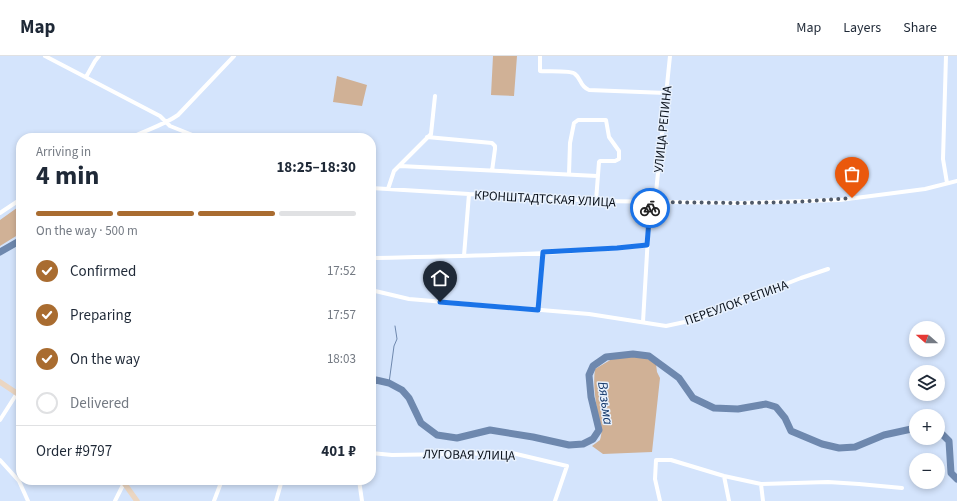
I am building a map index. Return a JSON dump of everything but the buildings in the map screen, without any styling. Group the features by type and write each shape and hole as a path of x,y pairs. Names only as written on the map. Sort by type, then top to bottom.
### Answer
{"main road":[{"path":"0,382 16,393"},
{"path":"125,485 137,501"}],"street":[{"path":"45,56 160,116 170,126 188,133"},
{"path":"86,77 99,56"},
{"path":"141,133 160,124 167,123 178,115 234,56"},
{"path":"540,56 540,71 573,72 579,77 582,86 589,90 666,93"},
{"name":"УЛИЦА РЕПИНА","path":"643,322 647,245 670,56"},
{"path":"946,56 943,159 947,183"},
{"path":"388,189 394,172 431,134 436,96"},
{"path":"569,174 570,143 574,123 578,120 604,120 607,122 607,132 609,137 619,151 618,159 615,161 600,161 598,163 596,200"},
{"path":"427,138 492,143 495,146 492,171"},
{"path":"400,166 597,176"},
{"name":"КРОНШТАДТСКАЯ УЛИЦА","path":"376,188 596,200 741,203 840,200 925,189 957,181"},
{"path":"464,256 469,194"},
{"path":"0,213 16,202"},
{"path":"376,258 464,256 647,245"},
{"path":"538,310 543,252"},
{"name":"ПЕРЕУЛОК РЕПИНА","path":"376,291 409,299 589,314 666,326 694,320 828,269"},
{"path":"0,420 16,399"},
{"name":"ЛУГОВАЯ УЛИЦА","path":"376,452 392,454 512,453 567,466 555,501"},
{"path":"0,460 16,478"},
{"path":"660,501 655,479 656,460 671,460 724,476 762,484 836,483 902,488"},
{"path":"724,476 729,501"},
{"path":"762,484 763,501"},
{"path":"21,485 28,501"},
{"path":"115,501 122,485"},
{"path":"214,501 220,485"},
{"path":"276,501 281,485"},
{"path":"360,485 362,501"}],"shaded area":[{"path":"493,56 517,56 514,96 491,95"},
{"path":"337,76 367,85 362,106 333,102"},
{"path":"16,209 16,236 0,246 0,220"},
{"path":"622,357 640,357 648,359 656,364 657,372 660,378 652,452 603,454 592,446 600,440 602,431 595,395 595,369 612,359"}],"waterway":[{"name":"Вязьма","path":"0,252 16,243"},
{"path":"389,383 394,346 397,339 395,326"},
{"name":"Вязьма","path":"376,380 389,383 402,390 409,398 421,423 437,435 457,438 490,430 569,445 583,444 593,439 599,430 591,397 589,375 593,366 606,357 633,354 649,356 679,378 693,398 714,408 738,409 766,404 776,407 785,418 791,431 822,444 839,448 855,447 884,435 909,430"},
{"name":"Вязьма","path":"945,437 949,441 951,473 957,479"}],"way so far":[{"path":"650,208 650,202 796,202 852,198"}],"route":[{"path":"440,302 538,310 543,252 647,245 650,208"}]}
